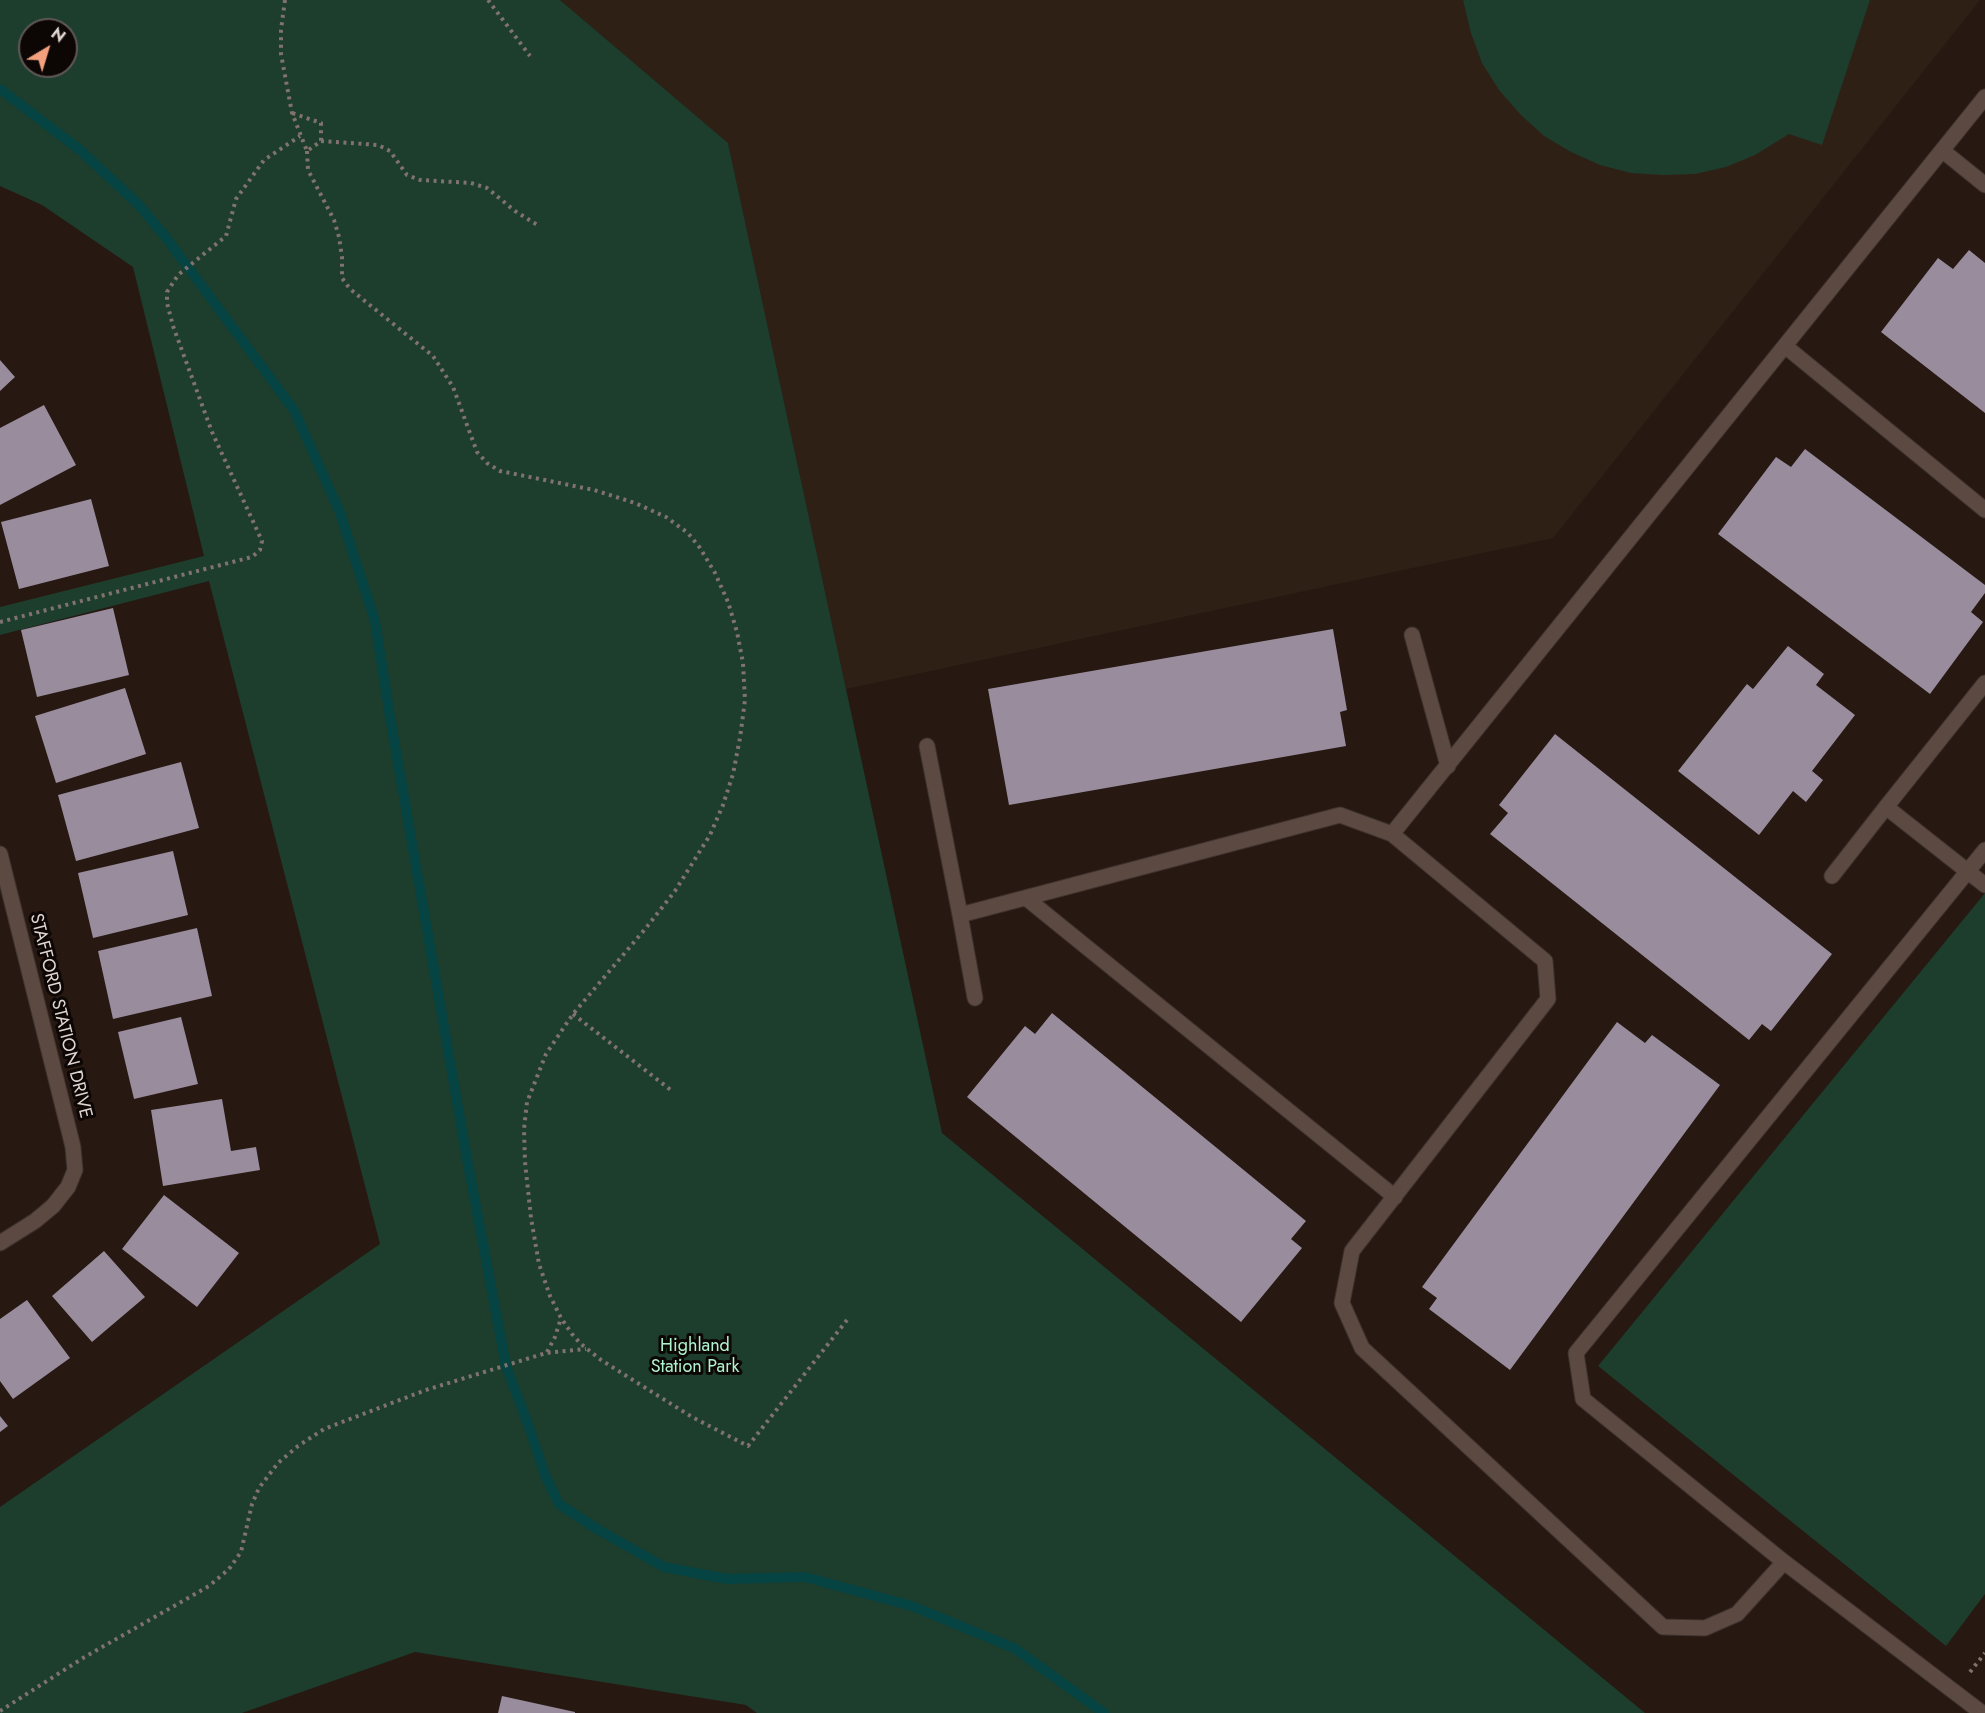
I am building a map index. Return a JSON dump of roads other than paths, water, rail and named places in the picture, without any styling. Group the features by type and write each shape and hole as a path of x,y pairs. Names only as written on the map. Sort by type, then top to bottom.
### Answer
{"street":[{"path":"1392,834 1985,97"},
{"path":"1943,151 1985,185"},
{"path":"1785,346 1985,510"},
{"path":"1412,635 1448,766"},
{"path":"1832,876 1985,683"},
{"path":"927,746 975,998"},
{"path":"1886,807 1985,885"},
{"path":"960,915 1340,815 1392,834 1545,961 1548,999 1352,1251 1342,1303 1362,1348 1663,1627 1705,1628 1737,1614 1784,1562"},
{"path":"1982,1713 1784,1562 1583,1398 1576,1353 1985,850"},
{"name":"STAFFORD STATION DRIVE","path":"0,854 73,1147 75,1170 68,1186 53,1206 35,1221 0,1243"},
{"path":"1026,898 1395,1197"}],"waterway":[{"path":"0,89 80,150 138,204 164,235 294,410 339,510 375,621 467,1159 506,1366 545,1475 559,1504 597,1529 664,1567 727,1579 805,1577 912,1606 1014,1648 1104,1713"}],"park label":[{"name":"Highland Station Park","path":"695,1357"}]}
